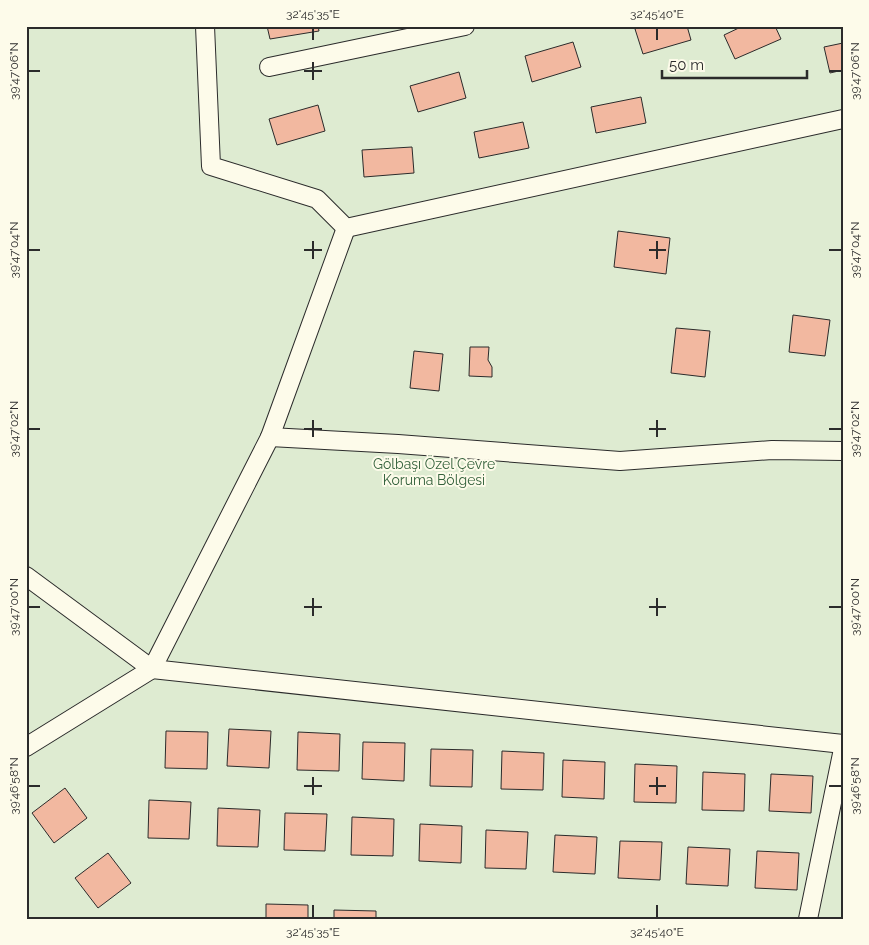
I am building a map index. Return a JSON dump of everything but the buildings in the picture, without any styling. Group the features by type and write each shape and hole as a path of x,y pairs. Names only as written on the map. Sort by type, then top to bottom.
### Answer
{"street":[{"path":"205,26 211,166 317,199 346,228"},
{"path":"269,67 465,26"},
{"path":"346,228 843,119"},
{"path":"26,747 152,669 270,437 346,228"},
{"path":"270,437 398,444 620,461 772,450 843,451"},
{"path":"26,576 152,669 843,744"},
{"path":"808,919 843,749"}],"green space":[{"name":"Gölbaşı Özel Çevre Koruma Bölgesi","path":"26,26 843,26 843,919 26,919"}]}
